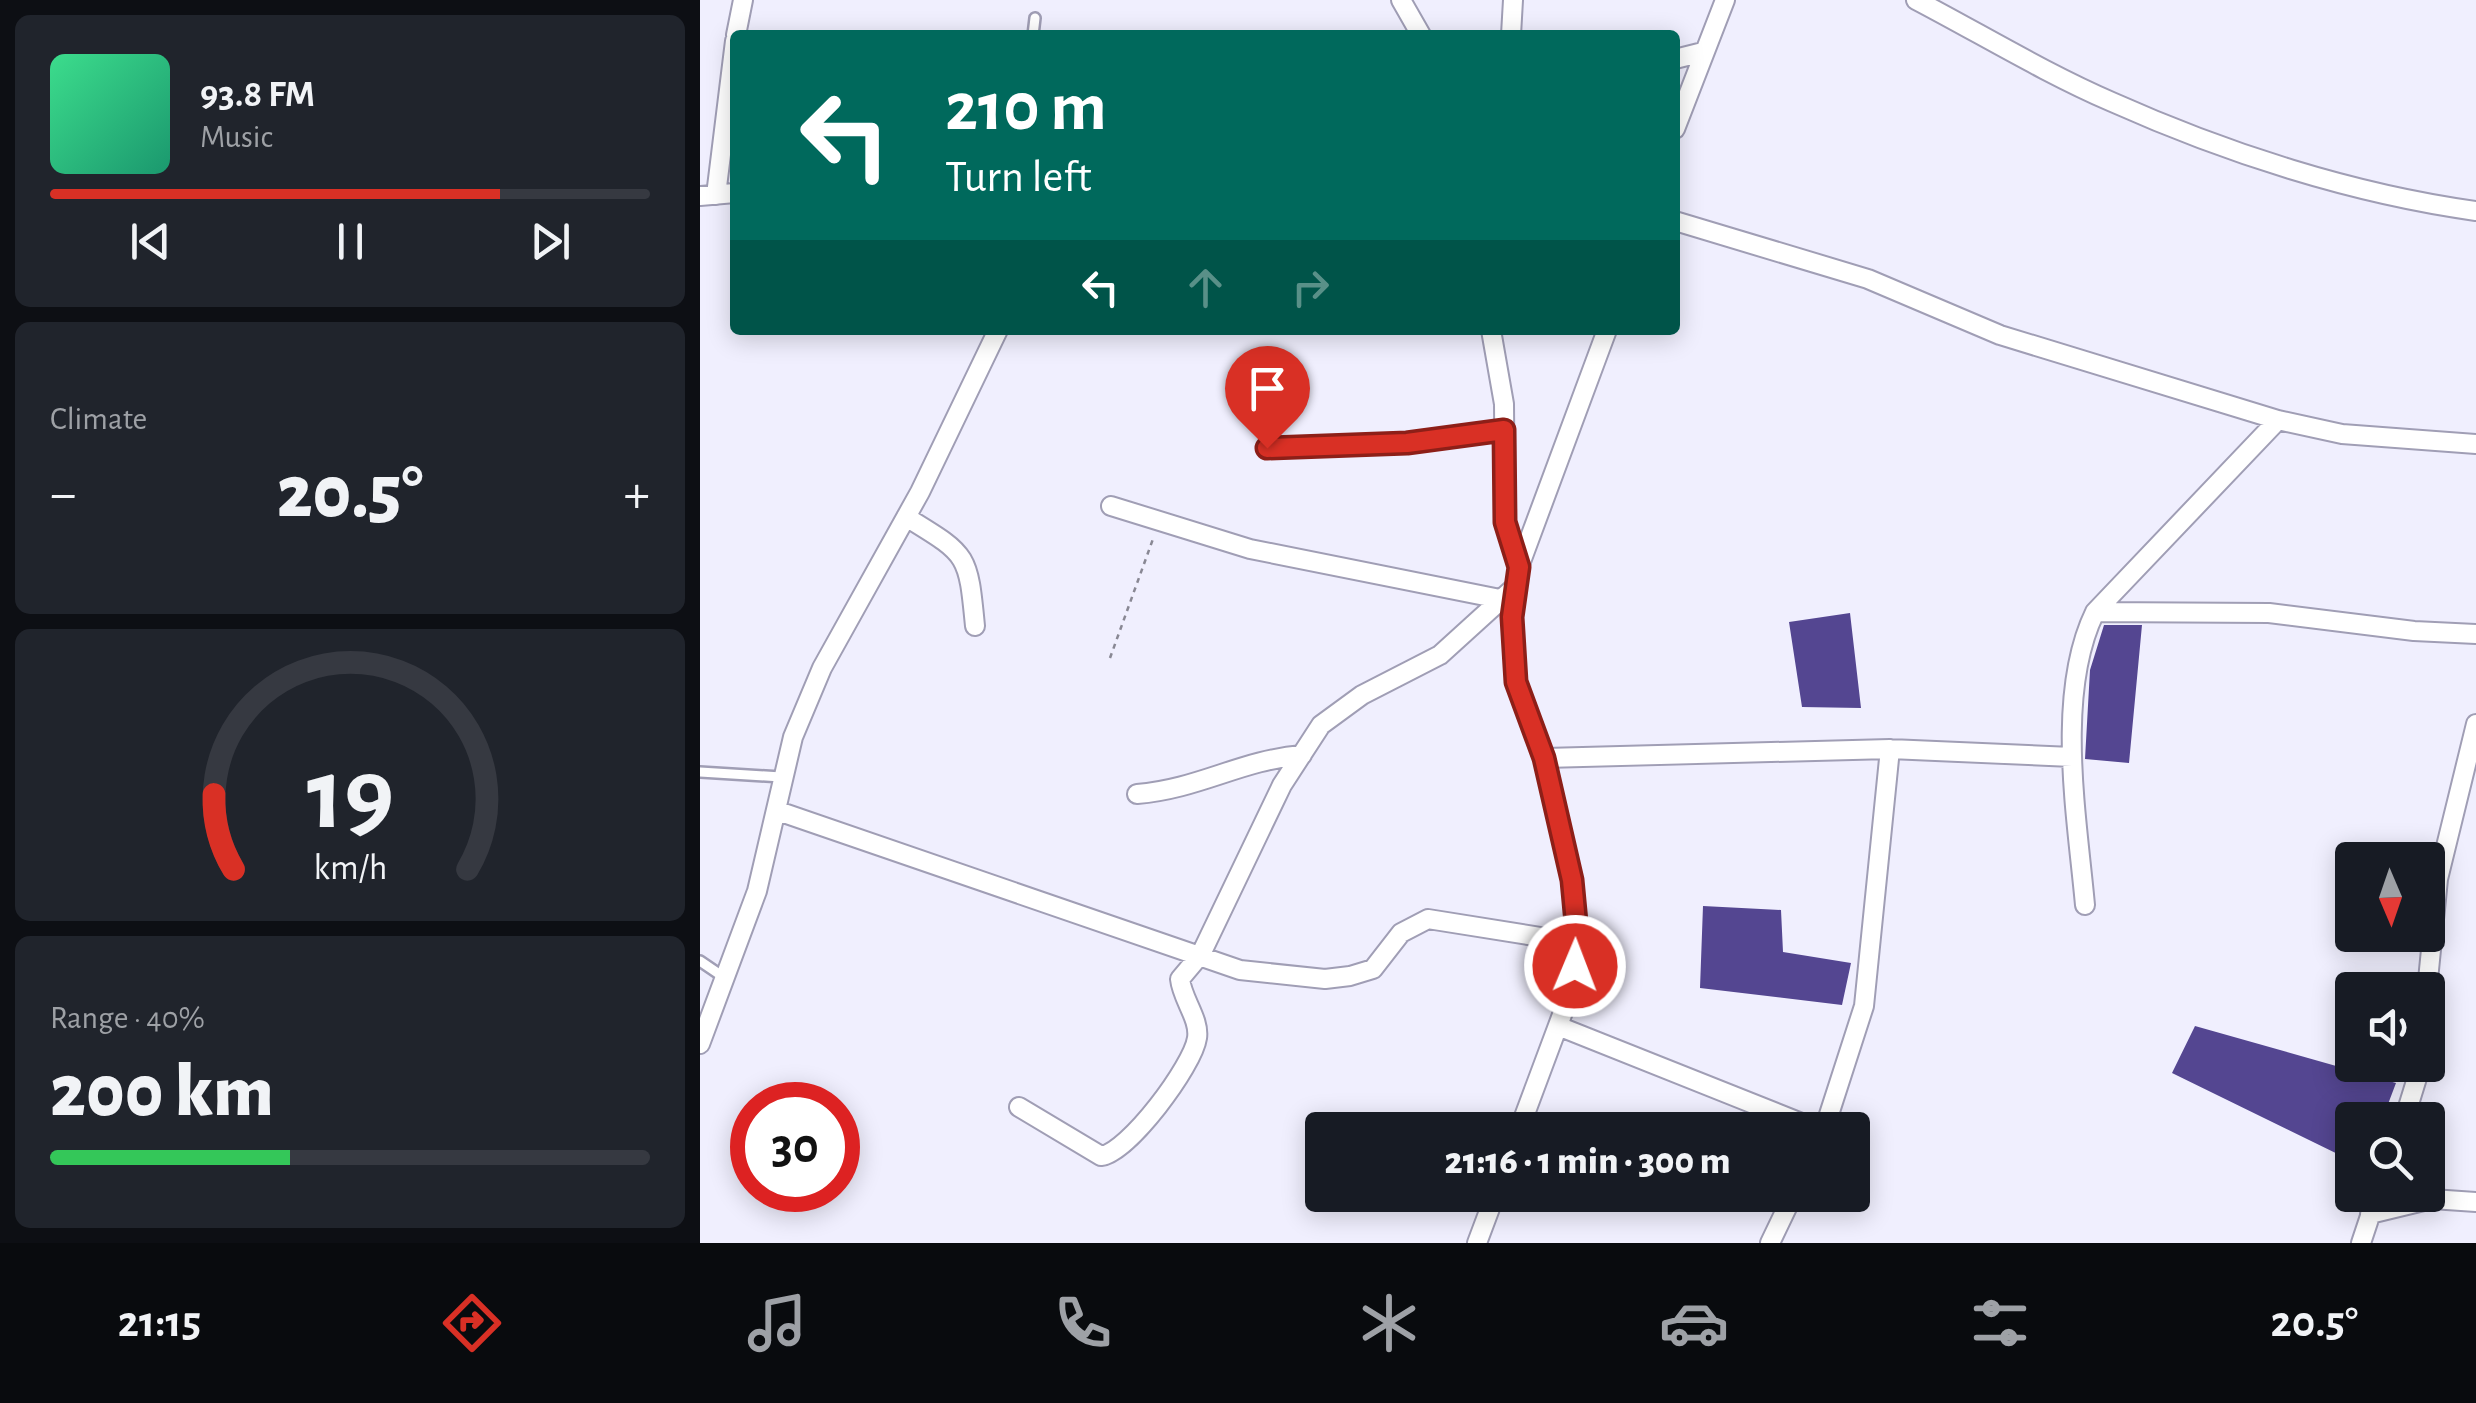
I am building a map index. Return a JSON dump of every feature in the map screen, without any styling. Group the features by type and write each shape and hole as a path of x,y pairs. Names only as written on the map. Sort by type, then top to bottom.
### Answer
{"street":[{"path":"737,30 743,0"},
{"path":"1400,0 1418,30"},
{"path":"1510,30 1513,0"},
{"path":"1680,115 1724,0"},
{"path":"1916,0 2129,109 2330,179 2427,204 2476,211"},
{"path":"1680,58 1702,52"},
{"path":"717,195 730,88"},
{"path":"1680,223 1868,279 2000,335 2278,420 2342,434 2476,444"},
{"path":"700,1044 728,980 778,811 780,777 822,668 906,517 996,335"},
{"path":"1492,335 1504,430 1505,522 1518,577"},
{"path":"1526,1112 1572,988 1578,944 1572,880 1544,758 1516,682 1512,617 1518,577 1605,335"},
{"path":"2085,905 2072,757 2081,650 2095,612 2278,420"},
{"path":"1267,448 1407,443 1504,430"},
{"path":"1112,506 1250,550 1500,599"},
{"path":"906,517 956,548 969,568 975,626"},
{"path":"1018,1107 1101,1156 1112,1155 1144,1124 1188,1060 1197,1038 1180,979 1201,954 1282,786 1321,725 1344,706 1440,654 1500,599 1518,577"},
{"path":"2095,612 2268,614 2476,634"},
{"path":"2429,972 2438,879 2476,724"},
{"path":"1544,758 1890,749 2072,757"},
{"path":"1828,1112 1864,1006 1890,749"},
{"path":"1137,794 1200,784 1258,760 1302,755"},
{"path":"778,811 1240,970 1325,978 1350,976 1373,969 1401,932 1428,919 1578,944"},
{"path":"1558,1026 1776,1112"},
{"path":"2362,1243 2370,1214 2432,1199 2476,1202"},
{"path":"1477,1243 1489,1212"},
{"path":"1770,1243 1785,1212"}],"lane":[{"path":"1034,30 1035,18"},
{"path":"700,772 780,777"},
{"path":"700,961 728,980"}],"path":[{"path":"1110,658 1160,524"}],"building":[{"path":"1850,613 1861,708 1802,707 1789,622"},
{"path":"2104,625 2142,625 2129,763 2085,759 2090,670"},
{"path":"1703,906 1781,910 1783,952 1851,963 1842,1005 1700,988"},
{"path":"2195,1026 2335,1066 2335,1082 2396,1083 2389,1102 2335,1102 2335,1153 2172,1073"}],"route":[{"path":"1267,448 1390,440 1407,443 1504,430 1505,522 1519,567 1512,617 1516,682 1544,758 1572,880 1578,944 1575,966"}]}
